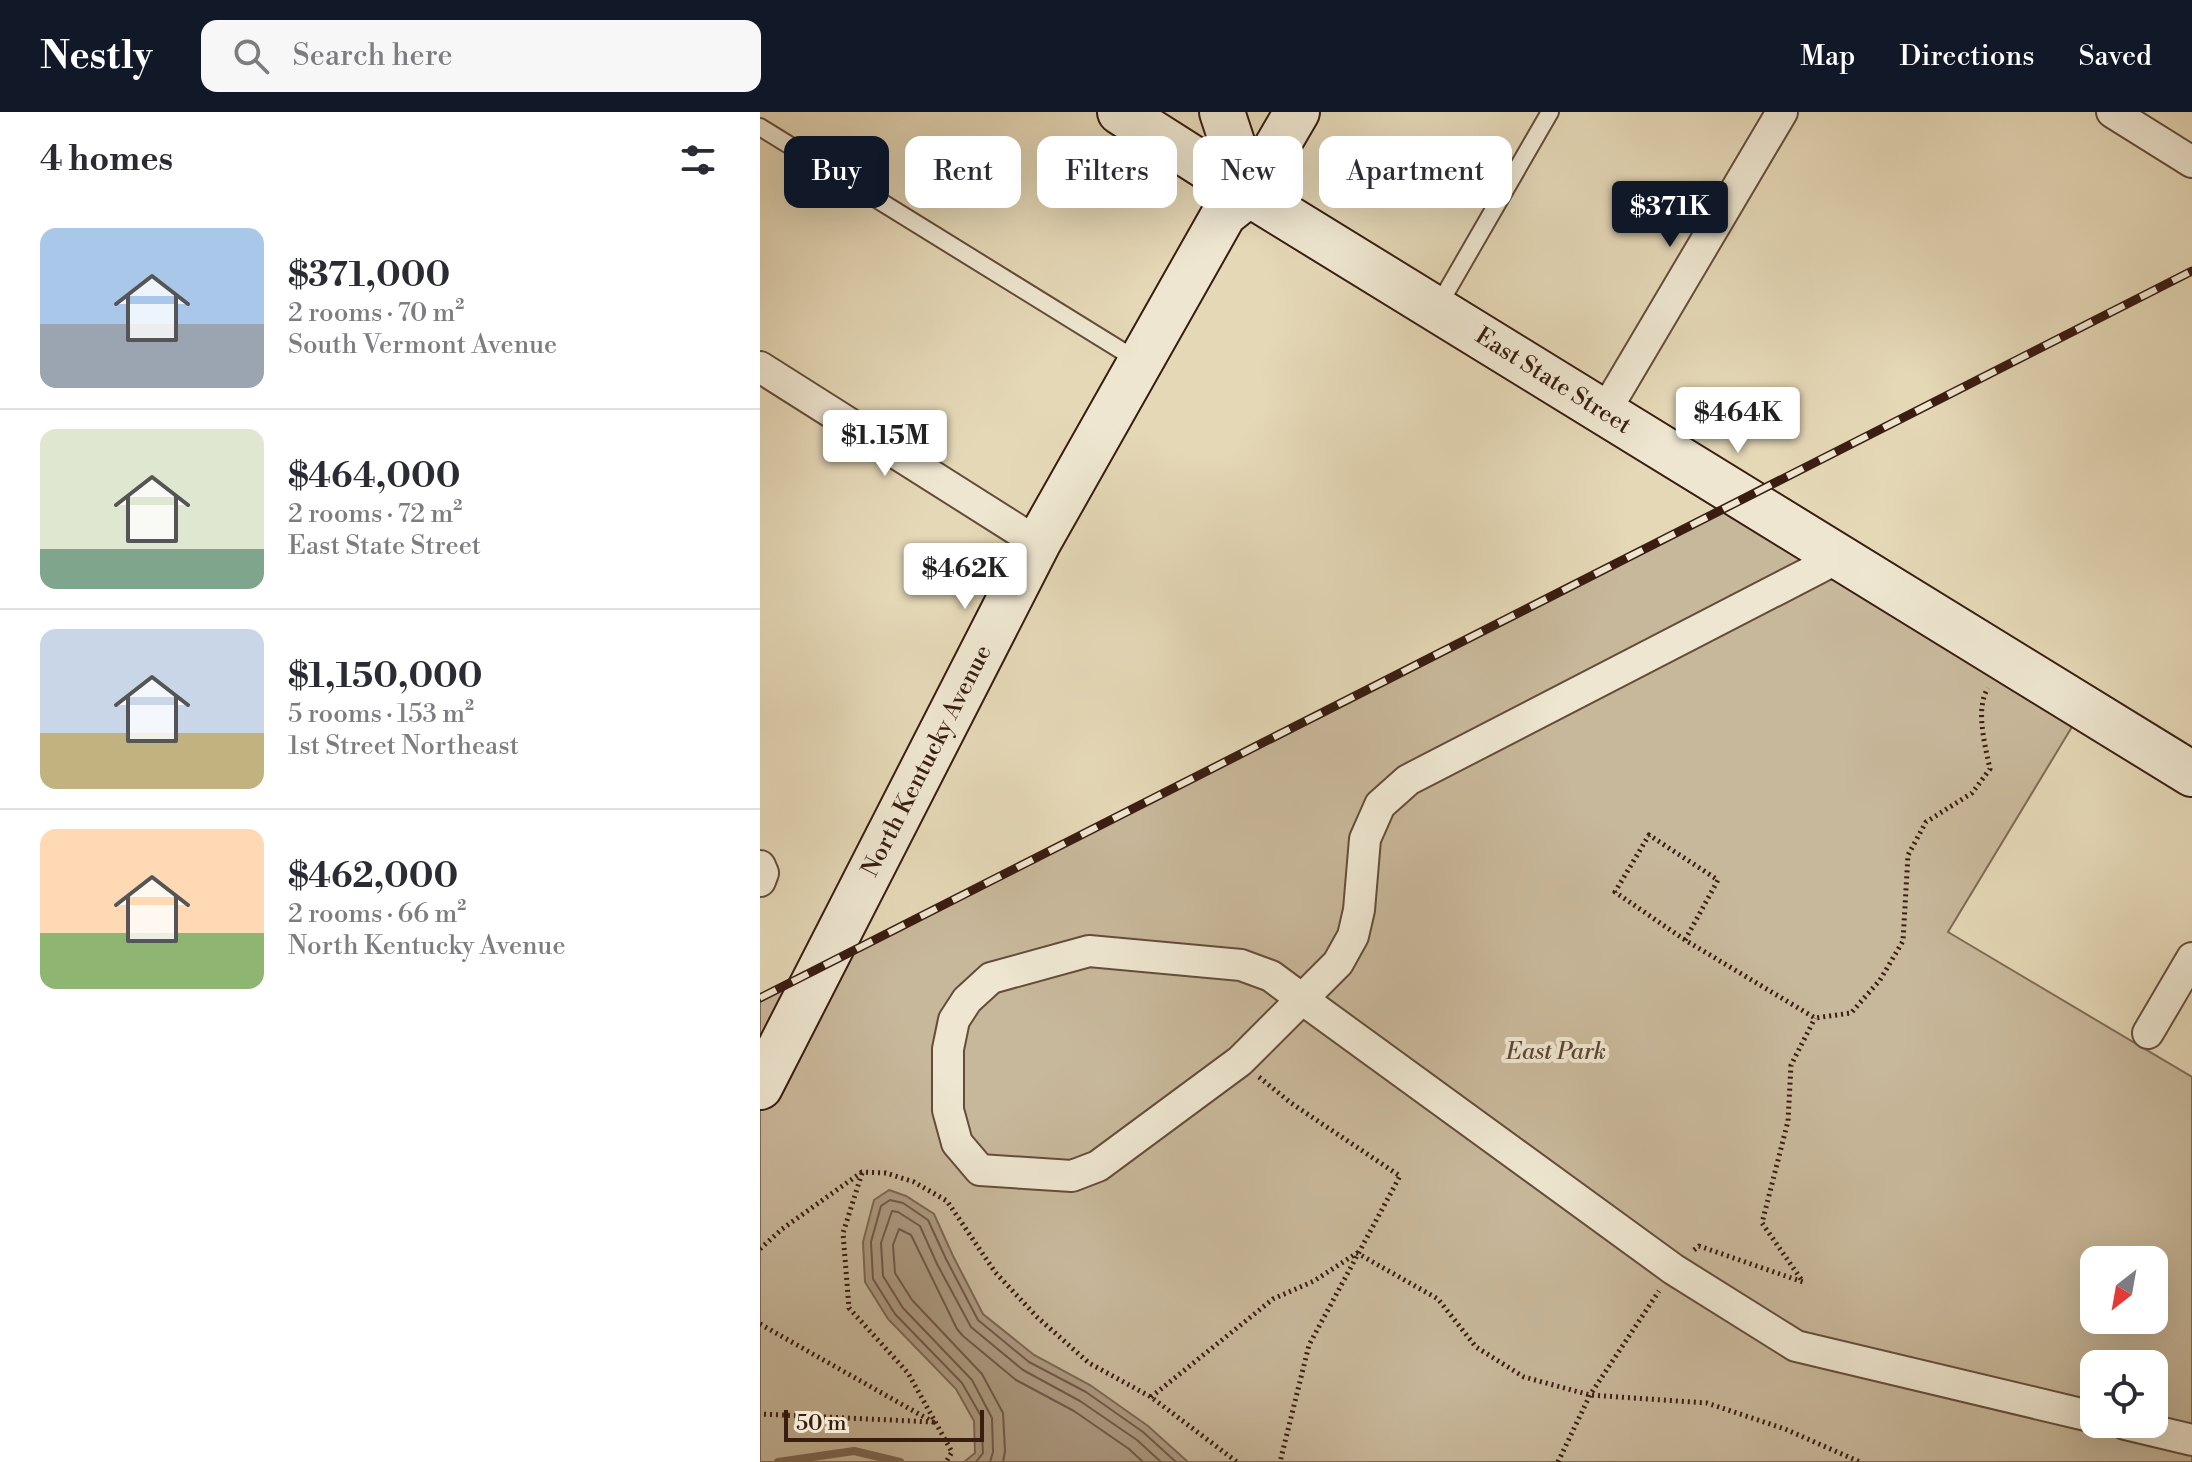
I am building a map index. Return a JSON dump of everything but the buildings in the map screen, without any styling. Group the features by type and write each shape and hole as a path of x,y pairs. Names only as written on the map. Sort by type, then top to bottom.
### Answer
{"main road":[{"name":"East State Street","path":"1120,112 1193,158"},
{"path":"1222,112 1230,136"},
{"name":"North Kentucky Avenue","path":"1283,136 1297,112"},
{"name":"North Kentucky Avenue","path":"760,1087 1038,543 1224,214 1232,208"},
{"name":"East State Street","path":"1272,208 2192,774"}],"street":[{"path":"1604,413 1782,112"},
{"path":"2112,112 2192,162"},
{"path":"760,367 1038,543"},
{"path":"1840,557 1408,780 1380,805 1365,839 1359,910 1353,936 1338,963 1302,999 1240,1061 1098,1166 1072,1176 980,1170 957,1143 948,1110 948,1049 954,1020 967,1000 991,978 1089,951 1241,965 1271,976 1302,999 1673,1269 1796,1346 2080,1414"},
{"path":"760,866 763,873 760,881"},
{"path":"2148,1033 2192,958"},
{"path":"2168,1434 2192,1440"}],"lane":[{"path":"1436,309 1550,112"},
{"path":"760,127 1140,362"}],"path":[{"path":"1685,940 1718,880 1649,835 1615,892 1685,940 1815,1018 1851,1013 1880,980 1903,941 1908,855 1926,822 1972,793 1990,769 1982,735 1983,696 2006,660"},
{"path":"1558,1462 1590,1395 1673,1269 1699,1246 1803,1282 1762,1223 1788,1121 1791,1065 1815,1018"},
{"path":"1240,1061 1291,1103 1400,1176 1309,1345 1280,1462"},
{"path":"760,1249 782,1229 862,1172 886,1173 914,1182 947,1201 995,1272 1037,1317 1089,1363 1151,1397 1237,1462"},
{"path":"862,1172 843,1233 849,1308 908,1373 952,1452 946,1462"},
{"path":"1357,1253 1438,1299 1476,1347 1524,1377 1590,1395 1707,1403 1785,1429 1860,1462"},
{"path":"1151,1397 1273,1299 1314,1281 1357,1253"},
{"path":"760,1324 933,1422 760,1414"}],"green space":[{"name":"East Park","path":"1745,499 2084,707 1948,932 2192,1077 2192,1462 760,1462 760,998"}],"water":[{"path":"889,1190 906,1196 934,1214 983,1314 1034,1355 1090,1385 1148,1426 1188,1462 964,1462 975,1453 974,1421 956,1389 888,1319 865,1282 863,1242 874,1200"}],"waterway":[{"path":"778,1462 854,1451 900,1462"}],"railway":[{"path":"760,998 2192,271"}]}
